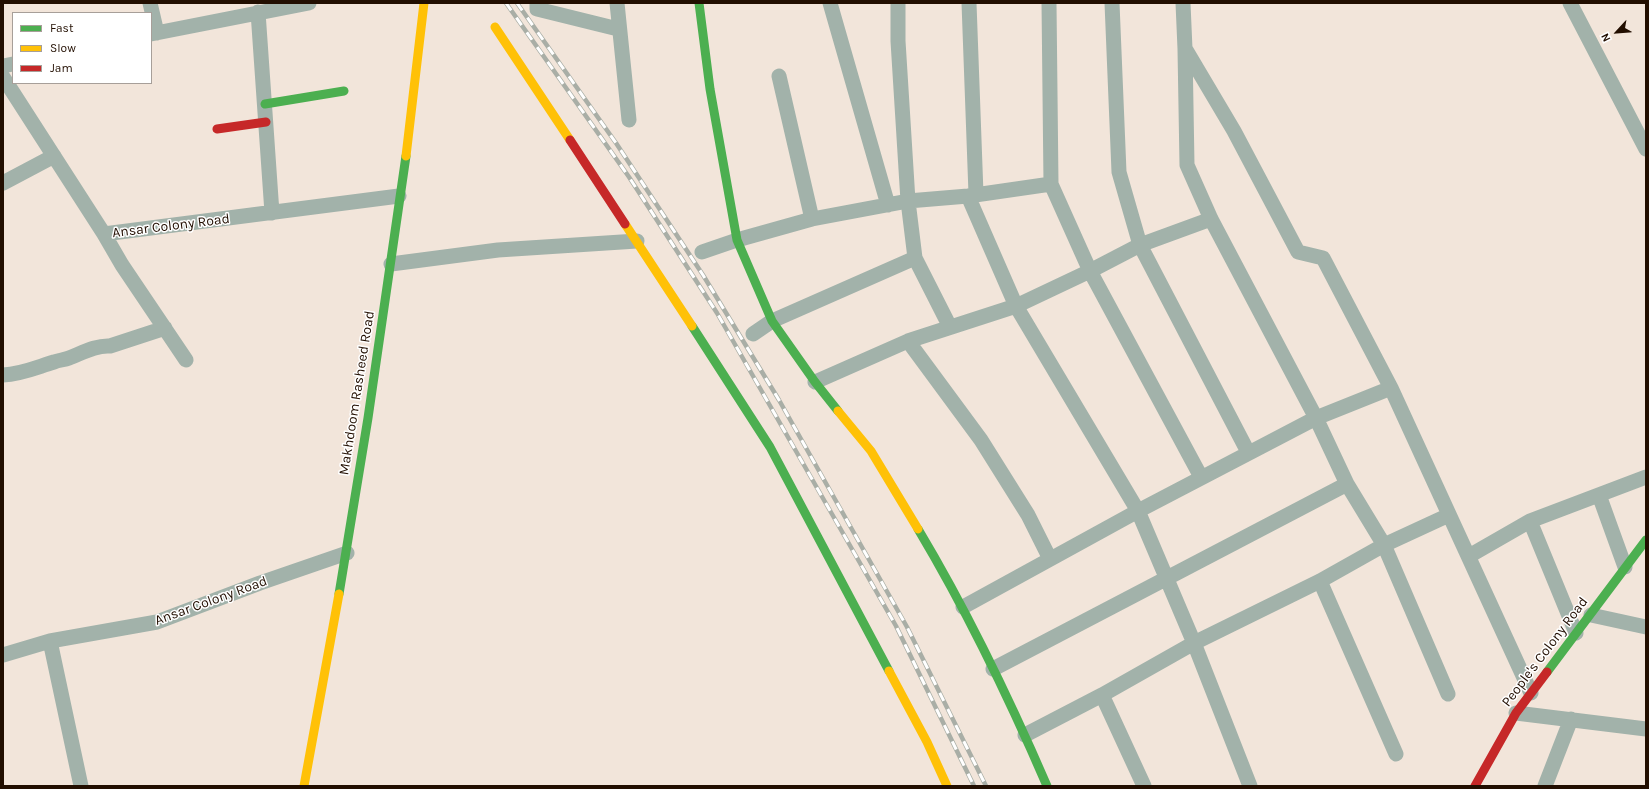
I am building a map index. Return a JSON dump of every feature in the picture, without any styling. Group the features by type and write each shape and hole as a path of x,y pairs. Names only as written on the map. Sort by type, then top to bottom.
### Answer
{"street":[{"path":"152,18 154,34 258,12 275,6 309,3"},
{"name":"Makhdoom Rasheed Road","path":"304,786 346,553 391,264 399,196 402,189 424,3"},
{"path":"537,3 537,9 618,29"},
{"path":"617,3 618,29 629,120"},
{"path":"699,3 710,89 737,240 772,321 815,382 871,451 963,607 1025,735 1047,786"},
{"path":"830,3 888,205"},
{"path":"898,3 898,41 908,201 915,258 950,327"},
{"path":"969,3 972,195 1016,306 1138,511 1194,643 1250,786"},
{"path":"1049,3 1051,184 1090,271 1201,478"},
{"path":"1112,3 1119,172 1140,246 1248,452"},
{"path":"1183,3 1187,165 1210,219 1316,418 1347,484 1384,545 1448,694"},
{"path":"1570,3 1646,148"},
{"path":"258,12 272,213"},
{"path":"495,28 770,447 927,742 947,786"},
{"path":"1185,49 1234,131 1298,252 1323,258 1391,388 1531,693"},
{"path":"778,76 812,219"},
{"name":"Ansar Colony Road","path":"3,77 104,234 399,196"},
{"path":"265,104 344,91"},
{"path":"217,129 266,122"},
{"path":"3,183 54,156"},
{"path":"702,252 737,240 812,219 908,201 972,195 1051,184"},
{"path":"815,382 908,341 1016,306 1140,246 1210,219"},
{"path":"104,234 122,265 186,360"},
{"path":"391,264 498,250 636,241"},
{"path":"752,334 772,321 915,258"},
{"path":"3,375 27,372 79,353 104,346 110,346 165,328"},
{"path":"908,341 981,440 1028,515 1050,559"},
{"path":"963,607 1248,452 1316,418 1391,388"},
{"path":"1469,556 1530,521 1646,477"},
{"path":"993,670 1347,484"},
{"path":"1599,495 1625,567"},
{"path":"1025,735 1102,695 1194,643 1320,581 1384,545 1449,515"},
{"path":"1530,521 1576,633"},
{"name":"People's Colony Road","path":"1475,786 1516,712 1591,615 1646,540"},
{"name":"Ansar Colony Road","path":"3,656 50,641 157,622 260,583 346,553"},
{"path":"1320,581 1396,754"},
{"path":"1591,615 1646,627"},
{"path":"50,641 81,786"},
{"path":"1102,695 1144,786"},
{"path":"1516,712 1646,729"},
{"path":"1546,786 1571,719"}],"railway":[{"path":"506,3 629,177 717,313 896,626 974,786"},
{"path":"517,3 616,143 703,275 779,400 907,627 986,786"}],"traffic: fast":[{"path":"699,3 710,89 737,240 772,321 815,382 838,411"},
{"path":"265,104 344,91"},
{"path":"339,594 368,418 406,156"},
{"path":"692,326 770,447 889,671"},
{"path":"918,529 987,655 1047,786"},
{"path":"1547,672 1646,540"}],"traffic: slow":[{"path":"406,156 424,3"},
{"path":"495,27 570,140"},
{"path":"625,224 692,326"},
{"path":"838,411 871,451 918,529"},
{"path":"304,786 339,594"},
{"path":"889,671 927,742 947,786"}],"traffic: jam":[{"path":"217,129 266,122"},
{"path":"570,140 625,224"},
{"path":"1475,786 1516,713 1547,672"}]}
